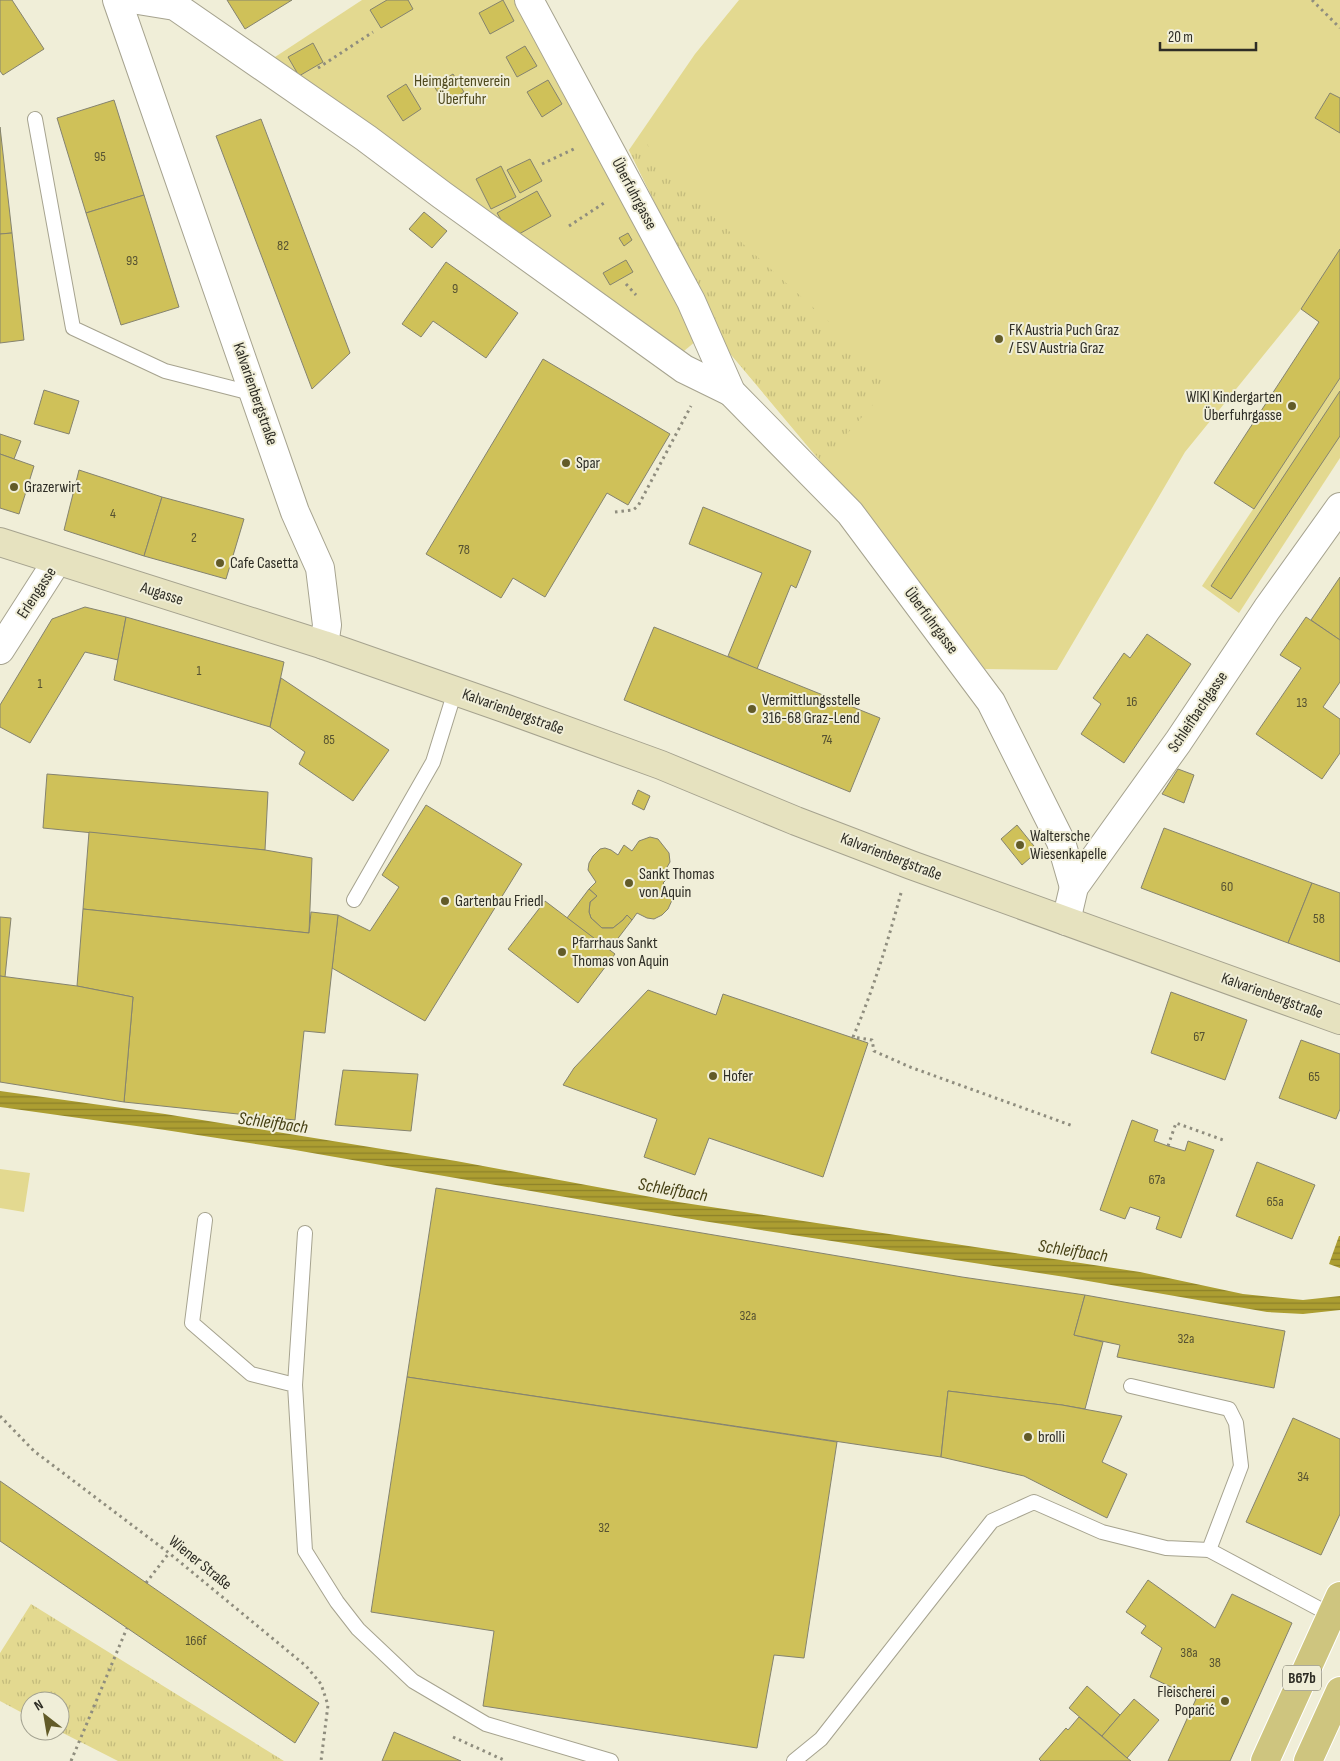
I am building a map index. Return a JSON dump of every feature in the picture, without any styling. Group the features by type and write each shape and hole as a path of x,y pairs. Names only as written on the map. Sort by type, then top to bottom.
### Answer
{"main road":[{"name":"B67b","path":"1265,1761 1336,1606"},
{"name":"B67b","path":"1308,1761 1340,1691"}],"street":[{"name":"Kalvarienbergstraße","path":"117,0 295,512 320,568 327,625 324,645 661,765 822,832 1340,1020"},
{"path":"138,0 175,6 290,86"},
{"name":"Überfuhrgasse","path":"530,0 691,301 731,392"},
{"name":"Überfuhrgasse","path":"290,86 366,138 684,369 731,392 850,513 992,702 1061,842 1074,887"},
{"name":"Schleifbachgasse","path":"1066,921 1074,887 1178,742 1267,609 1340,506"},
{"name":"Augasse","path":"0,542 324,645"},
{"name":"Erlengasse","path":"0,650 57,561"}],"lane":[{"path":"35,119 73,328 165,371 255,394"},
{"path":"354,900 433,762 454,691"},
{"path":"205,1220 192,1323 251,1374 295,1385"},
{"path":"305,1233 295,1385 305,1551 337,1602 358,1629 412,1682 486,1724 610,1761"},
{"path":"1131,1386 1228,1409 1236,1423 1241,1466 1208,1550"},
{"path":"794,1761 821,1739 992,1521 1034,1502 1102,1532 1166,1548 1208,1550 1336,1606"}],"path":[{"path":"1312,0 1340,28"},
{"path":"290,86 373,32"},
{"path":"569,226 630,187"},
{"path":"615,512 634,510 638,506 706,380"},
{"path":"902,888 894,920 863,1015 853,1037 872,1040 874,1051 910,1067 1073,1126"},
{"path":"1168,1146 1176,1123 1226,1140"},
{"name":"Wiener Straße","path":"0,1416 34,1451 168,1552 306,1666 321,1684 328,1705 321,1761"},
{"path":"146,1583 168,1552"},
{"path":"71,1761 127,1628"}],"green space":[{"name":"Heimgartenverein Überfuhr","path":"362,0 515,0 696,341 678,356 272,59"},
{"name":"FK Austria Puch Graz / ESV Austria Graz","path":"739,0 1340,0 1340,327 1319,322 1301,309 1185,452 1057,670 985,669 891,546 728,351 629,150 695,54"},
{"path":"643,137 663,171 894,381 822,462 728,351 629,150"},
{"path":"1340,378 1340,458 1239,613 1202,586"},
{"path":"0,1169 30,1173 24,1212 0,1208"},
{"path":"31,1604 284,1761 118,1761 70,1737 70,1691 20,1691 20,1712 0,1701 0,1653"}],"shaded area":[{"path":"0,1091 165,1114 456,1161 678,1202 1140,1272 1243,1294 1303,1300 1340,1296 1340,1310 1303,1314 1267,1312 1065,1277 703,1221 295,1150 0,1107"},
{"path":"1340,1236 1340,1268 1329,1264"}],"building":[{"path":"0,0 12,0 44,49 3,75 0,71"},
{"path":"227,0 292,0 245,29"},
{"path":"387,0 408,0 413,9 381,28 370,10"},
{"path":"503,0 514,21 490,34 479,13"},
{"path":"313,43 323,62 299,76 288,57"},
{"path":"525,46 537,66 517,77 506,57"},
{"path":"453,74 464,92 445,104 434,86"},
{"path":"548,80 562,104 542,117 527,92"},
{"path":"406,84 421,109 403,121 387,96"},
{"path":"1330,93 1340,98 1340,133 1315,118"},
{"path":"114,100 144,195 86,213 57,118"},
{"path":"261,119 350,353 312,389 216,136"},
{"path":"0,127 12,233 0,234"},
{"path":"530,159 542,181 520,193 507,170"},
{"path":"501,166 516,197 491,209 476,179"},
{"path":"537,191 551,216 512,238 497,213"},
{"path":"144,195 179,307 121,325 86,213"},
{"path":"424,212 447,231 432,248 409,229"},
{"path":"12,233 24,340 0,343 0,234"},
{"path":"628,233 632,240 624,246 619,238"},
{"path":"1340,249 1340,378 1254,509 1214,483 1319,322 1301,309"},
{"path":"626,260 633,272 610,285 603,273"},
{"path":"446,262 518,313 486,358 433,321 421,337 402,324"},
{"name":"Spar","path":"543,359 670,434 628,505 607,493 545,597 513,578 501,598 426,554"},
{"path":"44,390 79,401 69,434 34,424"},
{"path":"1340,391 1340,436 1231,599 1211,586"},
{"path":"0,434 21,441 14,459 0,454"},
{"name":"Grazerwirt","path":"0,454 34,466 19,514 0,508"},
{"path":"79,470 162,497 144,556 64,530"},
{"path":"162,497 244,519 226,579 144,556"},
{"path":"703,507 811,551 796,588 791,585 757,669 728,656 762,573 689,544"},
{"path":"1340,577 1340,640 1311,620"},
{"path":"85,607 126,617 118,660 85,652 30,743 0,727 0,705 52,619"},
{"path":"126,617 284,662 270,727 114,680"},
{"path":"1306,617 1340,640 1340,682 1323,707 1340,719 1340,753 1322,779 1256,734 1301,668 1280,655"},
{"name":"Vermittlungsstelle 316-68 Graz-Lend","path":"654,627 880,718 850,792 624,700"},
{"path":"1147,634 1191,664 1124,763 1081,734 1101,704 1093,698 1124,653 1130,658"},
{"path":"281,678 389,750 353,801 299,764 305,752 270,727"},
{"path":"1178,769 1194,775 1184,803 1162,794"},
{"path":"47,774 268,792 265,850 43,828"},
{"path":"638,790 650,796 644,810 632,804"},
{"name":"Gartenbau Friedl","path":"426,805 522,864 425,1021 332,968 338,915 370,931 399,887 382,875"},
{"name":"Waltersche Wiesenkapelle","path":"1017,825 1038,851 1022,865 1001,839"},
{"path":"1164,828 1312,883 1288,943 1141,888"},
{"path":"89,832 265,850 312,858 309,933 83,909"},
{"name":"Sankt Thomas von Aquin","path":"650,837 658,839 669,853 670,862 663,874 668,878 663,883 673,898 668,909 654,919 637,913 632,920 627,915 613,928 602,928 591,918 589,912 590,902 597,896 589,889 596,882 588,870 589,863 600,849 611,850 618,855 624,845 632,851 639,841"},
{"path":"1312,883 1340,893 1340,962 1288,943"},
{"path":"589,889 597,896 590,902 589,912 591,918 602,928 613,928 627,915 632,920 609,950 567,918"},
{"name":"Pfarrhaus Sankt Thomas von Aquin","path":"545,901 615,954 578,1003 508,949"},
{"path":"83,909 309,933 311,912 338,915 325,1033 304,1031 295,1120 124,1102 133,997 77,986"},
{"path":"0,917 11,918 5,977 0,976"},
{"path":"0,976 77,986 133,997 124,1102 0,1082"},
{"name":"Hofer","path":"648,990 716,1015 723,994 868,1043 823,1177 709,1138 695,1175 644,1157 657,1119 563,1085 574,1068"},
{"path":"1171,992 1247,1020 1225,1080 1151,1053"},
{"path":"1301,1040 1340,1054 1340,1109 1336,1119 1279,1098"},
{"path":"343,1070 418,1074 411,1131 335,1125"},
{"path":"1132,1120 1158,1130 1154,1141 1185,1151 1188,1141 1214,1150 1181,1238 1156,1229 1160,1217 1130,1207 1125,1219 1100,1210"},
{"path":"1257,1162 1315,1185 1292,1239 1236,1216"},
{"path":"436,1188 962,1277 1085,1295 1074,1335 1103,1342 1085,1409 948,1391 941,1457 407,1377"},
{"path":"1085,1295 1285,1331 1274,1388 1117,1357 1120,1345 1074,1335"},
{"path":"407,1377 837,1442 804,1658 774,1655 757,1748 483,1706 494,1631 371,1612"},
{"name":"brolli","path":"948,1391 1062,1405 1122,1416 1102,1462 1127,1474 1107,1518 1024,1476 941,1457"},
{"path":"1293,1418 1340,1439 1340,1514 1321,1555 1246,1522"},
{"path":"0,1481 319,1703 295,1743 0,1541"},
{"path":"1148,1580 1215,1628 1232,1594 1292,1623 1230,1761 1168,1761 1196,1699 1150,1677 1162,1648 1141,1633 1146,1626 1126,1612"},
{"path":"1087,1686 1120,1715 1102,1736 1069,1708"},
{"path":"1134,1699 1159,1720 1127,1758 1102,1736"},
{"path":"1079,1717 1131,1761 1041,1761 1039,1759 1066,1728 1068,1730"},
{"path":"394,1732 454,1758 461,1761 382,1761"}],"place":[{"name":"FK Austria Puch Graz / ESV Austria Graz","path":"999,339"},
{"name":"WIKI Kindergarten Überfuhrgasse","path":"1292,406"},
{"name":"Spar","path":"566,463"},
{"name":"Grazerwirt","path":"14,487"},
{"name":"Cafe Casetta","path":"220,563"},
{"name":"Vermittlungsstelle 316-68 Graz-Lend","path":"752,709"},
{"name":"Waltersche Wiesenkapelle","path":"1020,845"},
{"name":"Sankt Thomas von Aquin","path":"629,883"},
{"name":"Gartenbau Friedl","path":"445,901"},
{"name":"Pfarrhaus Sankt Thomas von Aquin","path":"562,952"},
{"name":"Hofer","path":"713,1076"},
{"name":"brolli","path":"1028,1437"},
{"name":"Fleischerei Poparić","path":"1225,1701"}],"water label":[{"name":"Schleifbach","path":"273,1123"},
{"name":"Schleifbach","path":"673,1190"},
{"name":"Schleifbach","path":"1073,1251"}]}
